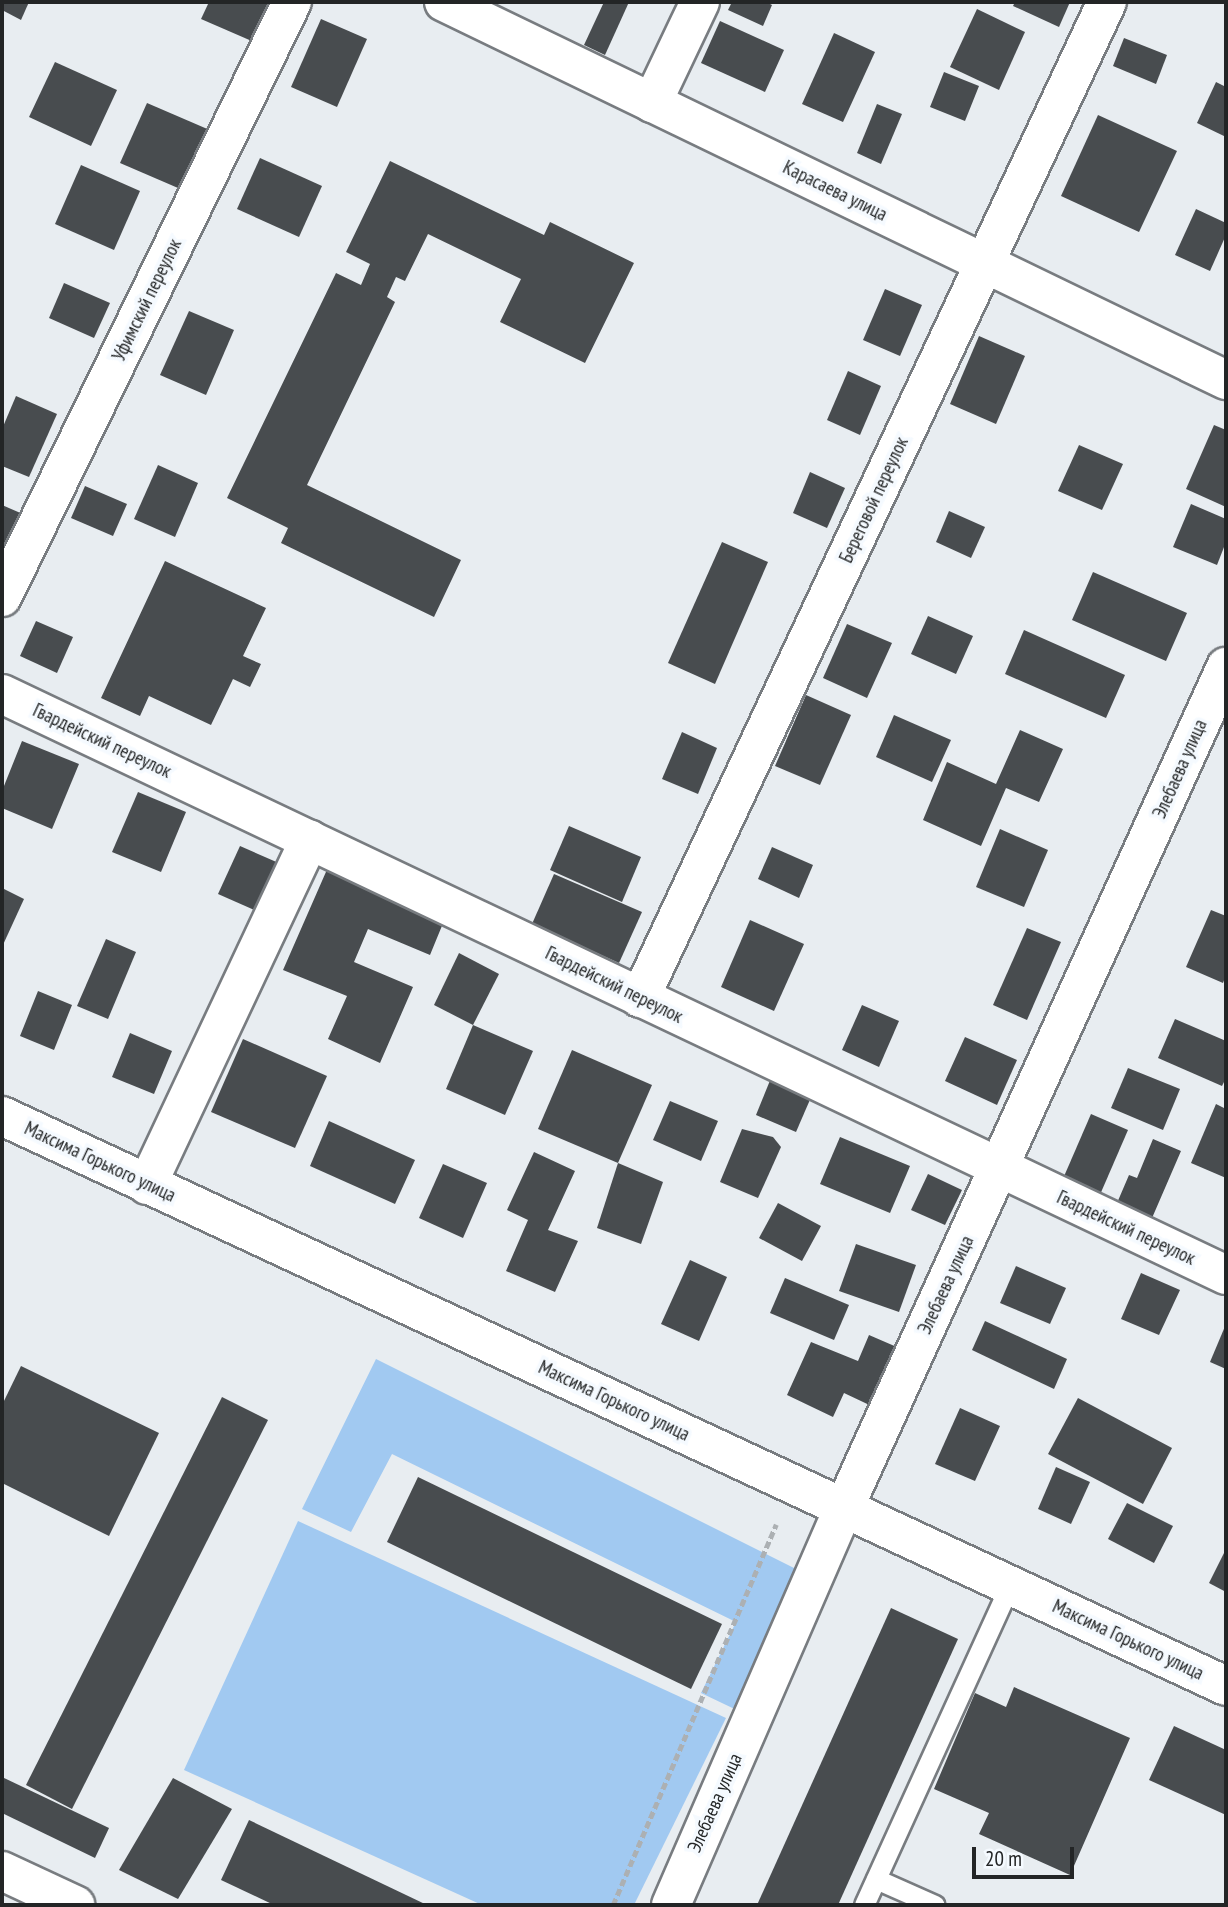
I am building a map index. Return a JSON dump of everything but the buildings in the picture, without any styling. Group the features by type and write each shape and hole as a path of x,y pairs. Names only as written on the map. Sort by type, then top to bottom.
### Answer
{"street":[{"name":"Уфимский переулок","path":"2,597 292,2"},
{"name":"Карасаева улица","path":"444,2 1226,380"},
{"path":"652,103 700,2"},
{"name":"Береговой переулок","path":"640,998 1107,2"},
{"name":"Элебаева улица","path":"675,1904 844,1508 1226,667"},
{"name":"Гвардейский переулок","path":"2,694 1226,1275"},
{"path":"147,1185 310,839"},
{"name":"Максима Горького улица","path":"2,1116 1226,1686"},
{"path":"2,1871 75,1905"}],"lane":[{"path":"864,1905 1010,1585"},
{"path":"876,1879 935,1905"}],"path":[{"path":"613,1905 776,1524"}],"shaded area":[{"path":"376,1359 804,1573 745,1714 701,1693 736,1622 392,1454 351,1532 302,1509"},
{"path":"298,1521 726,1718 634,1905 482,1905 184,1770"}]}
